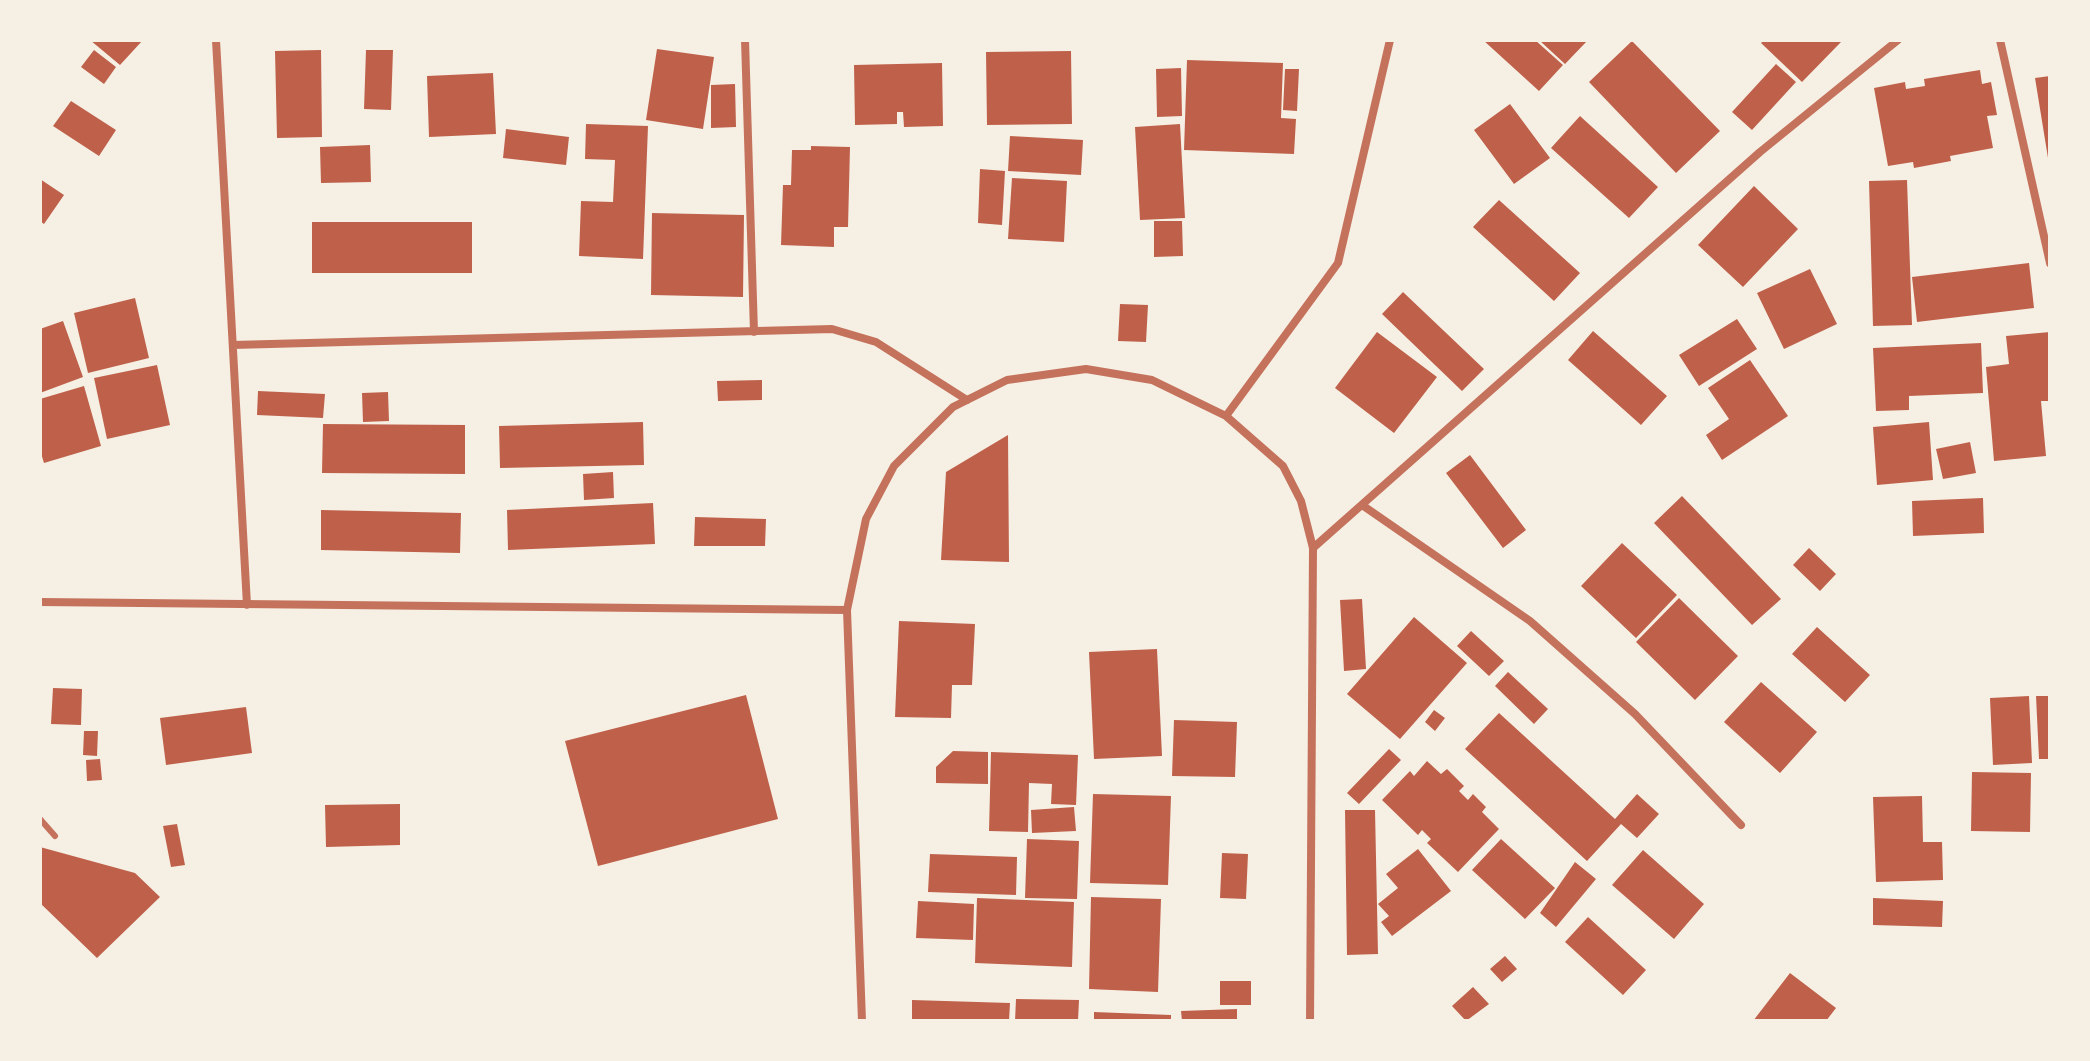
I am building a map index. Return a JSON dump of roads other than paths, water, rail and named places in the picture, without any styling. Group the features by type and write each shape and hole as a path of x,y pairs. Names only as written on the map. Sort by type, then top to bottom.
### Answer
{"street":[{"path":"216,40 247,605"},
{"path":"745,40 754,332"},
{"path":"1226,416 1338,263 1390,40"},
{"path":"1313,548 1760,152 1898,40"},
{"path":"2000,40 2050,263"},
{"path":"233,345 832,329 876,342 967,400"},
{"path":"862,1021 847,610 866,519 894,466 953,407 1007,380 1086,369 1152,380 1226,416 1283,466 1301,501 1313,548 1310,1021"},
{"path":"1362,505 1530,621 1635,714 1741,825"},
{"path":"40,602 847,610"}],"lane":[{"path":"40,819 55,836"}]}
